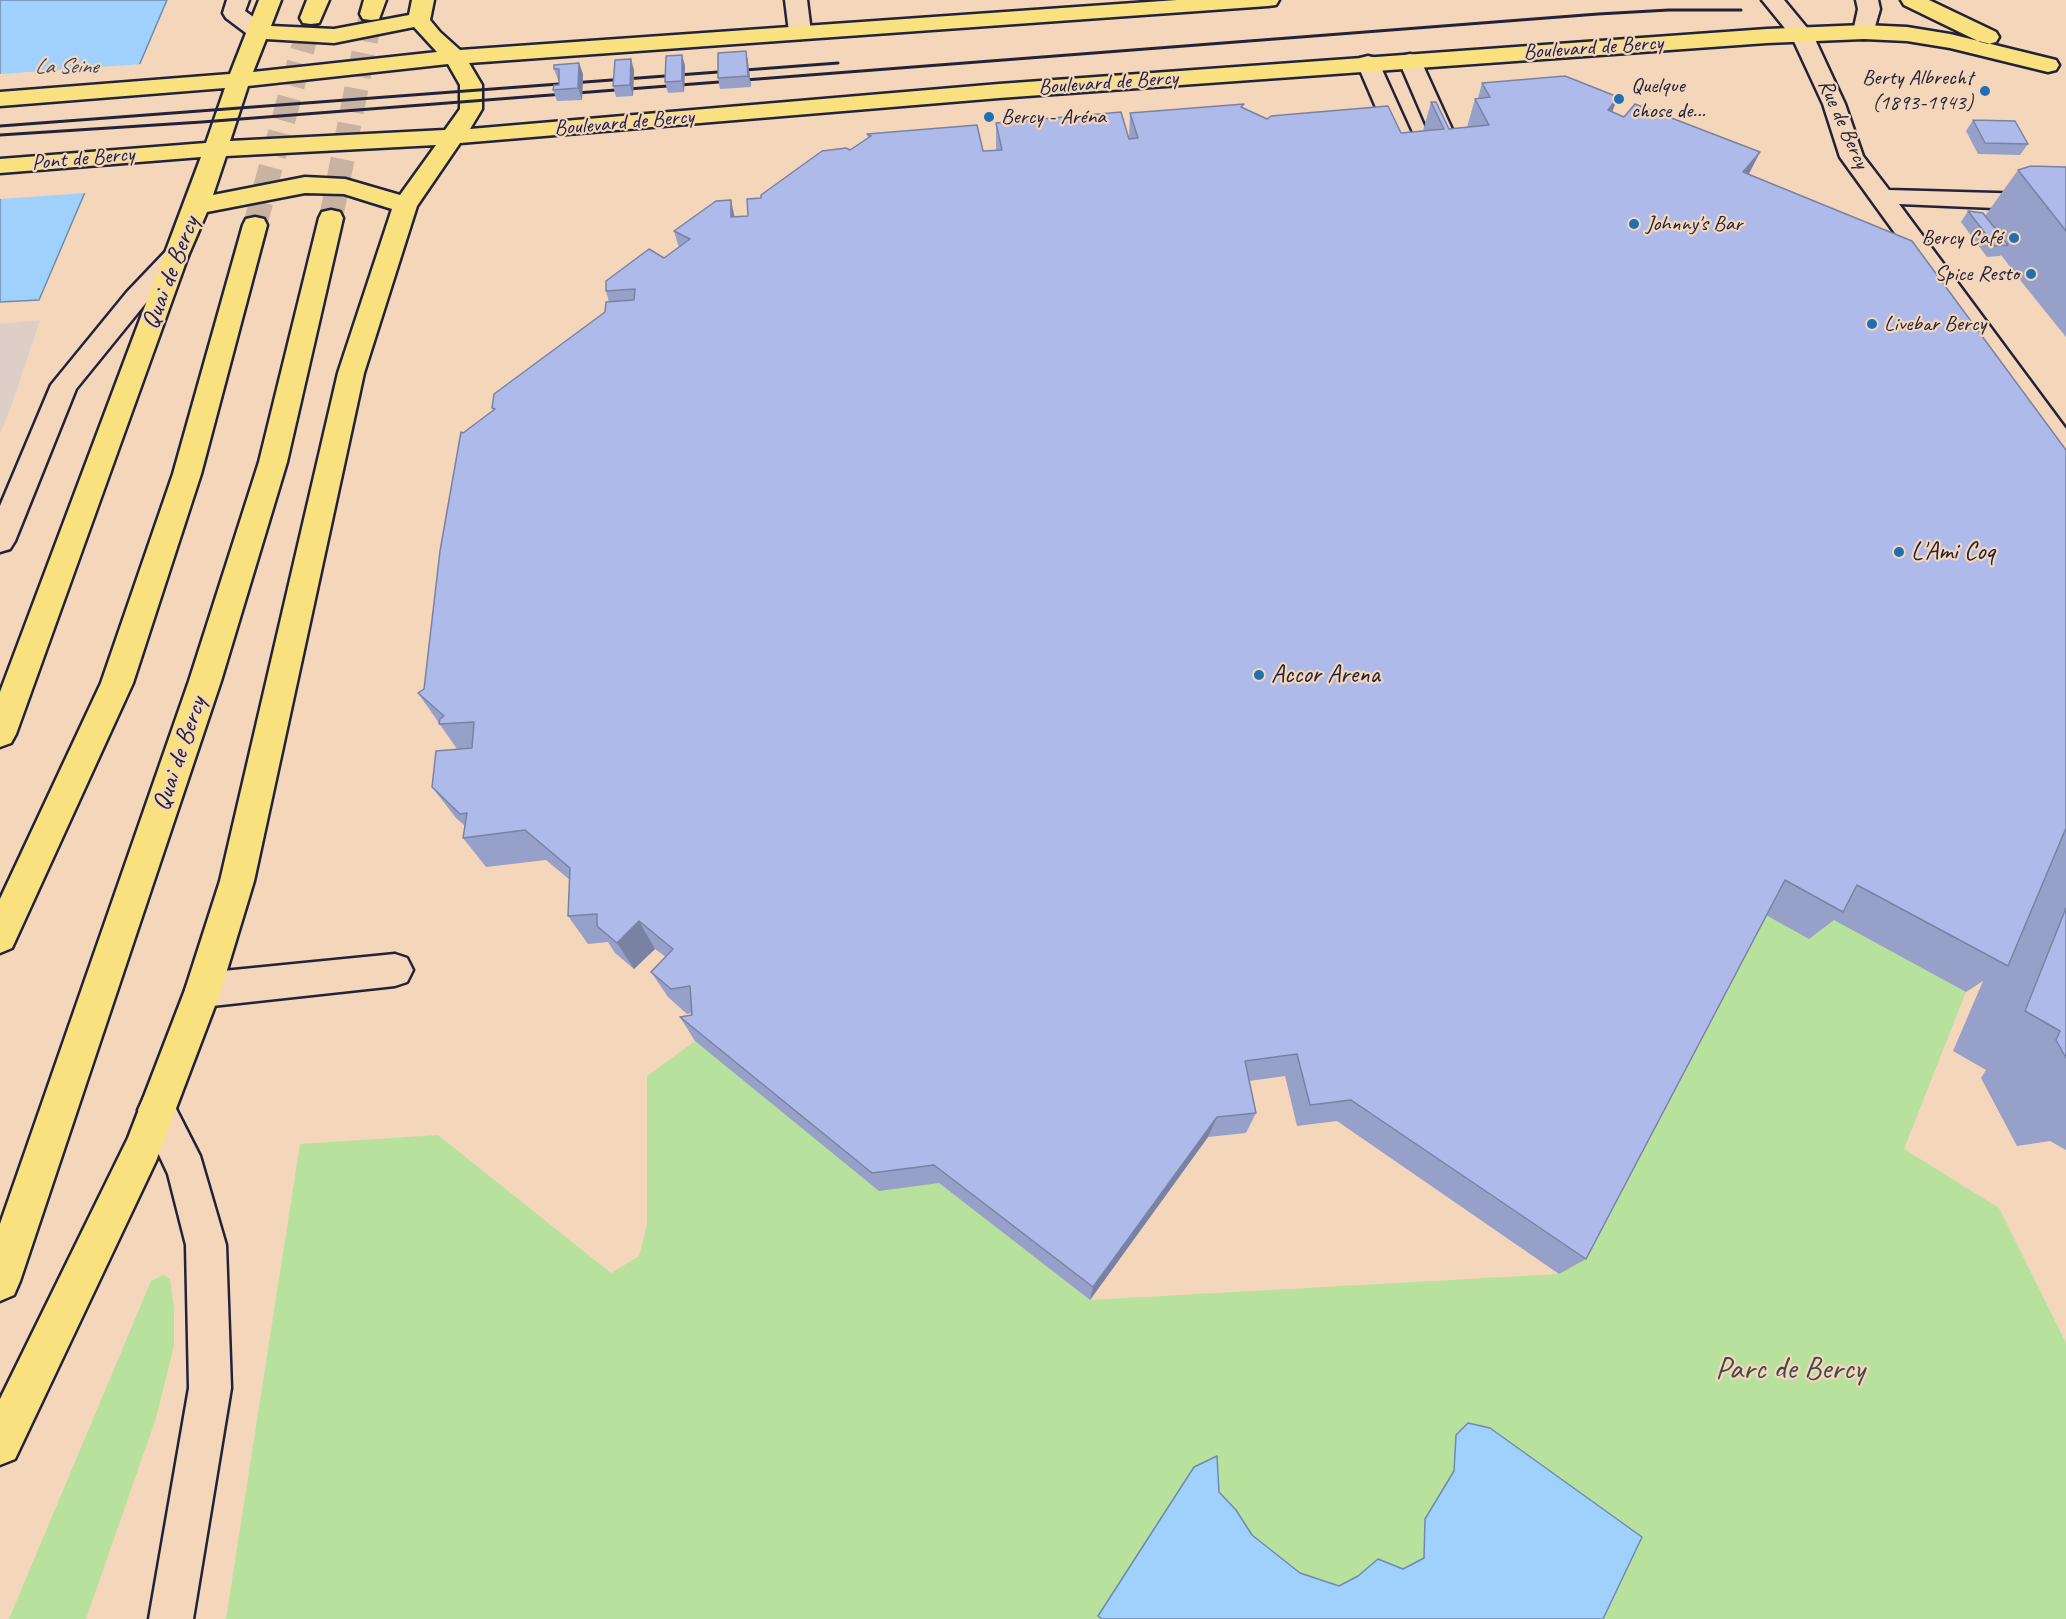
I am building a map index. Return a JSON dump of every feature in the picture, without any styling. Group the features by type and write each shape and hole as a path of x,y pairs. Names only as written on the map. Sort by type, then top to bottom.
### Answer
{"main road":[{"name":"Quai de Bercy","path":"0,734 176,256 197,206 239,80 270,0"},
{"path":"0,99 239,80 455,57 1268,0"},
{"name":"Boulevard de Bercy","path":"1912,0 2057,69"},
{"path":"0,1444 138,1158 203,990 237,881 351,372 405,205 471,110 472,90 455,57 432,37 421,10 334,36 290,35 258,31"},
{"name":"Boulevard de Bercy","path":"166,153 453,137 999,91 1368,63 1864,32 1907,34 1950,41 2057,69"},
{"name":"Pont de Bercy","path":"0,166 166,153"},
{"path":"197,206 305,185 345,186 405,205"},
{"name":"Quai de Bercy","path":"0,1281 205,681 273,462 331,218"},
{"path":"0,937 117,683 187,474 255,225"}],"street":[{"path":"238,0 234,13 258,31"},
{"path":"796,0 800,32"},
{"name":"Rue de Bercy","path":"1773,0 1802,35 1834,104 1852,157 2066,449"},
{"path":"1864,32 1869,9 1867,0"},
{"path":"1410,61 1458,168"},
{"path":"1368,63 1415,171"},
{"path":"1894,196 2066,202"},
{"path":"0,542 64,385 136,298 176,256"},
{"path":"203,990 395,970"},
{"path":"157,1110 186,1170 206,1245 210,1388 171,1619"}],"shaded area":[{"path":"40,320 12,404 0,434 0,324"}],"green space":[{"name":"Parc de Bercy","path":"1768,883 1966,992 1904,1149 1999,1208 2066,1343 2066,1619 226,1619 300,1144 438,1135 611,1273 639,1256 647,1225 647,1076 695,1041 939,1183 1090,1300 1559,1274"},
{"path":"164,1275 170,1279 174,1308 174,1346 156,1418 86,1619 9,1619 151,1281"}],"water":[{"name":"La Seine","path":"0,0 167,0 39,300 0,302"},
{"path":"1468,1423 1490,1428 1642,1537 1603,1619 1102,1619 1098,1616 1194,1467 1217,1456 1219,1492 1236,1510 1252,1535 1300,1573 1339,1586 1358,1576 1378,1559 1403,1569 1424,1558 1425,1519 1454,1471 1456,1435"}],"pier":[{"path":"142,64 87,193 0,199 0,74"}],"building":[{"path":"746,51 748,76 718,78 718,53"},
{"path":"682,55 682,81 665,82 666,56"},
{"path":"631,59 630,85 613,86 615,60"},
{"path":"579,63 578,88 553,90 554,85 559,85 559,69 554,69 554,65"},
{"name":"Accor Arena","path":"1565,76 1618,97 1608,110 1624,117 1635,104 1760,152 1743,172 1912,241 2066,450 2066,828 2008,966 1857,885 1843,912 1785,880 1586,1259 1351,1100 1310,1105 1297,1054 1245,1061 1256,1113 1217,1117 1093,1287 934,1165 872,1173 680,1017 692,1015 690,986 671,989 651,972 673,949 639,921 617,943 597,926 597,914 568,916 570,868 525,830 463,838 467,813 460,814 432,787 436,751 472,748 474,722 439,724 440,719 444,716 418,693 424,689 440,551 461,432 463,433 495,409 492,408 494,394 605,312 606,302 634,300 635,289 606,291 606,281 649,249 664,258 690,239 674,231 716,201 731,200 731,217 748,216 747,199 761,198 761,195 822,151 846,148 850,150 871,136 867,134 977,125 983,151 1002,150 996,123 1121,112 1129,139 1138,138 1130,113 1244,104 1241,107 1267,119 1271,116 1388,106 1401,133 1444,129 1431,102 1436,102 1449,129 1489,125 1475,99 1490,97 1482,83"},
{"path":"1973,120 2015,121 2028,144 1985,143"},
{"path":"2031,166 2066,167 2066,231 2018,170"},
{"path":"1968,211 1983,213 2008,245 1995,246"},
{"path":"2066,908 2066,1058 2056,1040 2060,1031 2025,1011"}],"tunnel":[{"path":"331,218 371,14"},
{"path":"255,225 311,18"}],"railway":[{"path":"0,135 202,122 1598,14 1669,10 1741,10"},
{"path":"0,126 838,63"}],"place":[{"name":"Berty Albrecht (1893-1943)","path":"1985,91"},
{"name":"Quelque chose de...","path":"1619,99"},
{"name":"Bercy - Aréna","path":"989,117"},
{"name":"Johnny's Bar","path":"1634,224"},
{"name":"Bercy Café","path":"2014,238"},
{"name":"Spice Resto","path":"2031,274"},
{"name":"Livebar Bercy","path":"1872,324"},
{"name":"L'Ami Coq","path":"1899,552"},
{"name":"Accor Arena","path":"1259,675"}]}
